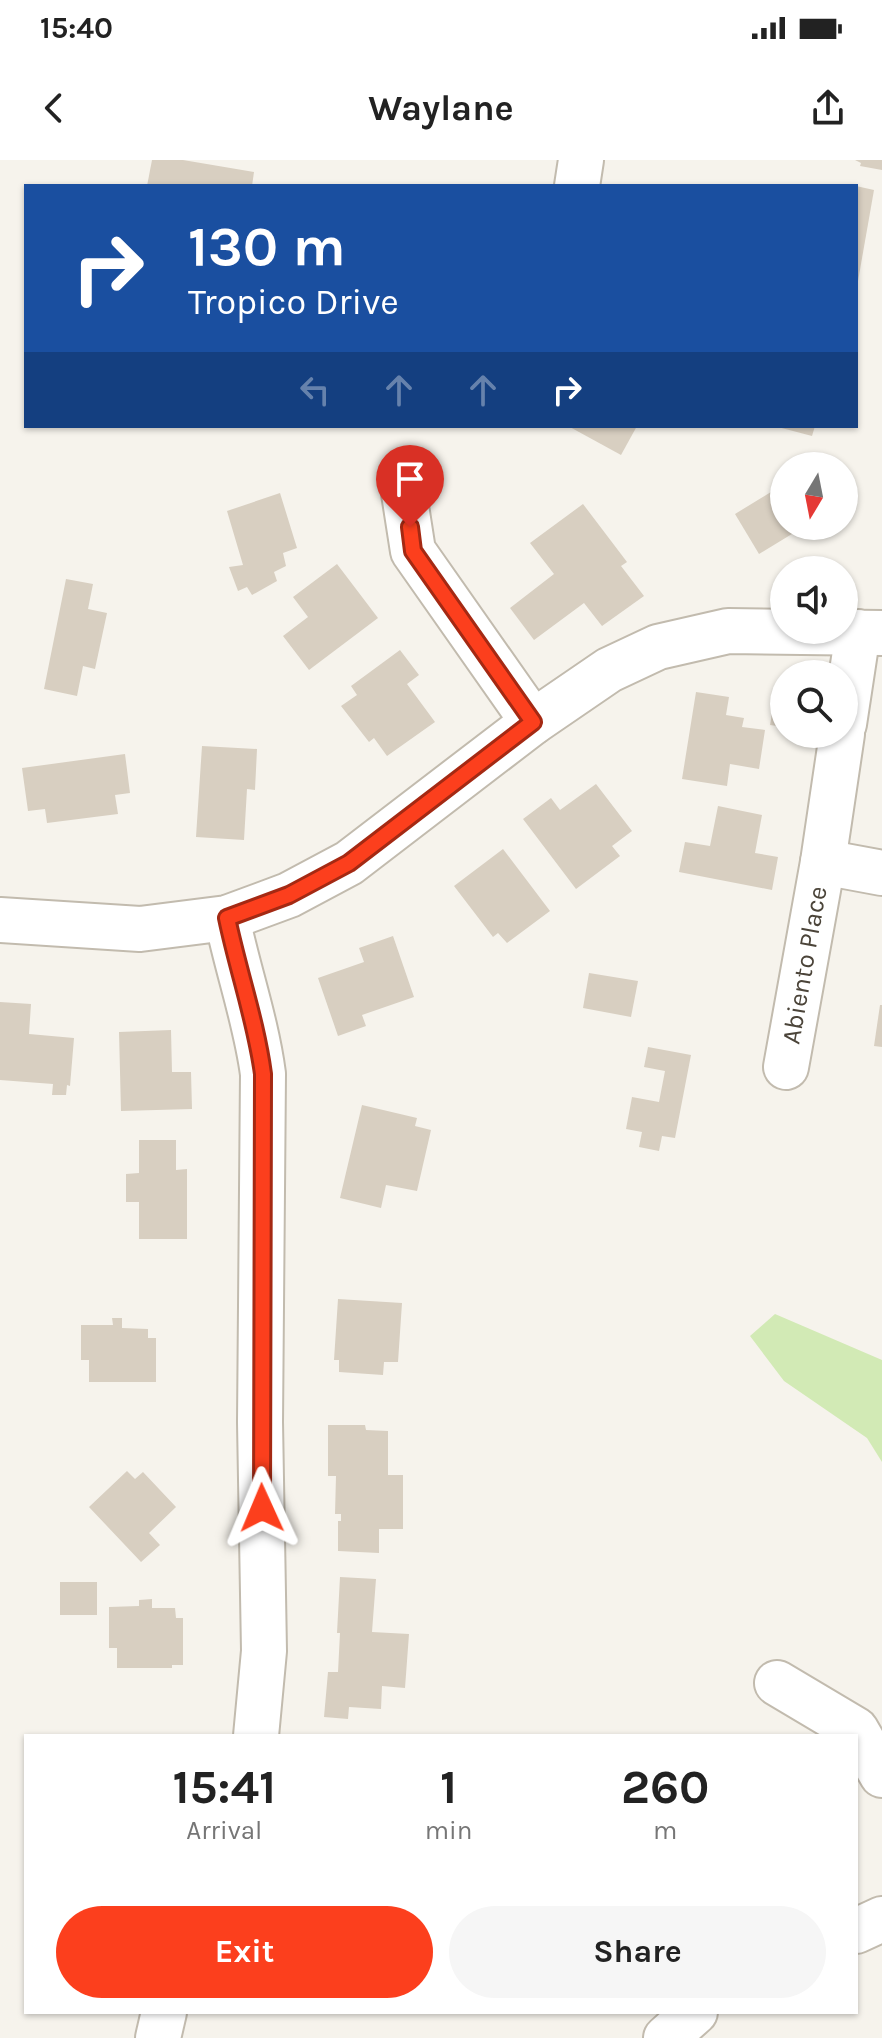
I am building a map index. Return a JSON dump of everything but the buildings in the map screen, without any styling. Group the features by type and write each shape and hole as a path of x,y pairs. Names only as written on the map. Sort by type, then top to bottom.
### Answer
{"street":[{"path":"577,184 581,160"},
{"path":"403,487 413,551 533,722"},
{"path":"0,920 140,929 227,918 289,895 349,863 533,722 609,670 658,647 728,631 870,632 858,674"},
{"name":"Abiento Place","path":"786,1067 840,748"},
{"name":"Abiento Place","path":"823,862 882,873"},
{"path":"227,918 258,1032 263,1074 260,1422 264,1651 256,1734"},
{"path":"777,1683 856,1730 882,1775"},
{"path":"858,1930 882,1919"},
{"path":"158,2038 164,2014"},
{"path":"666,2038 693,2014"}],"green space":[{"path":"775,1314 882,1360 882,1462 867,1438 784,1381 750,1336"}],"route":[{"path":"262,1508 263,1074 258,1032 227,918 289,895 349,863 533,722 413,551 410,527"}]}
